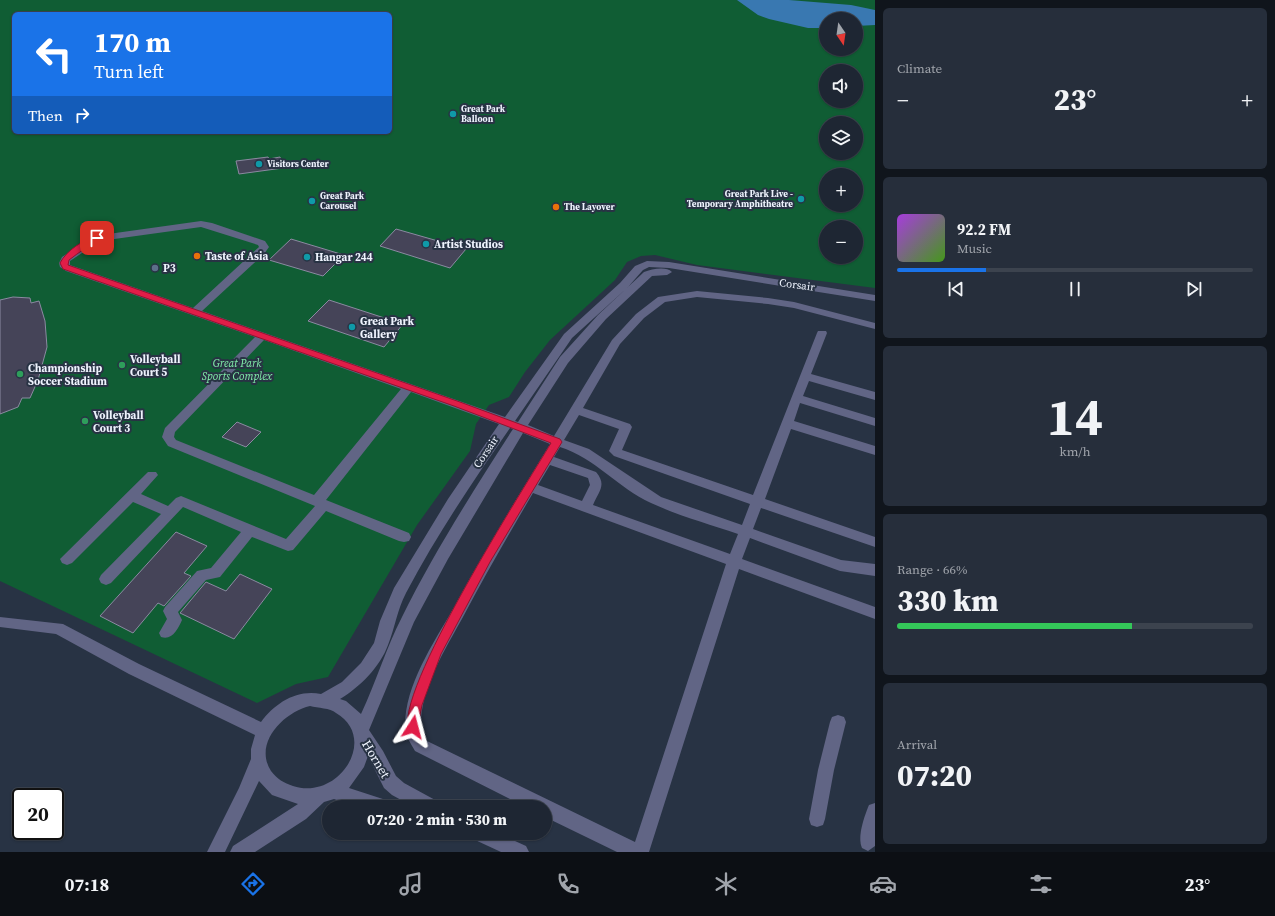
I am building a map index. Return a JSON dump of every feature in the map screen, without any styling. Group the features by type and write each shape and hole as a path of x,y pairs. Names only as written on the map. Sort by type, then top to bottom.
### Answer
{"street":[{"path":"195,312 261,252 264,247 262,243 209,225 201,224 97,238 90,240 70,255 64,263 65,267 70,269 409,387 586,452 634,488 656,500 840,565 854,569 866,568 875,570"},
{"name":"Corsair","path":"324,700 347,687 366,668 381,645 387,621 399,592 453,502 568,336 624,285 639,268 647,264 669,265 875,298"},
{"name":"Corsair","path":"362,732 390,658 408,619 443,555 521,427 569,355 602,317 648,274 654,272 664,272 732,280 745,278"},
{"name":"Corsair","path":"849,293 875,295"},
{"path":"530,800 421,746 415,738 413,727 416,705 430,664 483,566 557,442 602,362 624,331 662,299 697,294 794,305 875,326"},
{"path":"640,852 734,562 822,333"},
{"path":"262,336 169,431 168,437 172,443 404,538"},
{"path":"805,376 875,396"},
{"path":"106,579 180,501 288,546 409,387"},
{"path":"797,398 875,422"},
{"path":"575,409 626,427 615,451 618,453 875,542"},
{"path":"787,422 875,450"},
{"path":"546,459 592,476 596,480 596,485 585,507"},
{"path":"66,559 152,475"},
{"path":"530,487 875,613"},
{"path":"131,495 169,512"},
{"path":"166,633 175,620 170,611 202,575 216,573 250,530"},
{"path":"3,622 58,628 134,669 263,731"},
{"path":"239,852 300,813 326,793 345,782 354,772 361,760 363,747 362,732 358,721 349,711 338,704 324,700 310,699 296,702 283,709 272,719 263,731 259,745 259,759 263,773 273,786 286,794 302,797 326,793 354,800"},
{"path":"817,819 826,770 838,722"},
{"name":"Hornet","path":"362,732 377,756 390,782 398,789 418,800"},
{"path":"216,852 246,792 259,759"},
{"path":"552,811 636,852"},
{"path":"868,842 875,811"},
{"path":"494,840 520,852"}],"green space":[{"name":"Great Park Sports Complex","path":"0,0 875,0 875,288 697,265 655,255 641,256 627,262 615,280 550,340 525,372 509,397 489,405 476,424 470,451 417,525 328,677 296,684 257,703 0,581"}],"water":[{"path":"737,0 789,0 851,5 875,10 875,25 863,26 863,12 819,12 819,28 808,28 758,15"}],"building":[{"name":"Visitors Center","path":"268,157 269,159 280,157 283,168 239,174 236,161"},
{"path":"396,229 466,249 450,268 380,246"},
{"name":"Hangar 244","path":"291,239 344,255 323,276 269,260"},
{"name":"Championship Soccer Stadium","path":"13,297 30,298 31,303 39,301 45,321 47,347 38,380 30,398 22,398 18,407 0,414 0,300"},
{"path":"329,300 403,324 384,347 308,321"},
{"path":"237,422 261,432 246,447 222,437"},
{"path":"176,532 207,546 184,573 191,576 164,606 158,603 133,633 100,616"},
{"path":"240,574 272,589 234,639 180,613 206,582 226,591"}],"place":[{"name":"Great Park Balloon","path":"453,114"},
{"name":"Visitors Center","path":"259,164"},
{"name":"Great Park Live - Temporary Amphitheatre","path":"801,199"},
{"name":"Great Park Carousel","path":"312,201"},
{"name":"The Layover","path":"556,207"},
{"name":"Artist Studios","path":"426,244"},
{"name":"Taste of Asia","path":"197,256"},
{"name":"Hangar 244","path":"307,257"},
{"name":"P3","path":"155,268"},
{"name":"Great Park Gallery","path":"352,327"},
{"name":"Volleyball Court 5","path":"122,365"},
{"name":"Championship Soccer Stadium","path":"20,374"},
{"name":"Volleyball Court 3","path":"85,421"}],"route":[{"path":"97,238 90,240 66,259 64,263 65,267 457,404 557,442 487,559 430,664 416,705 413,727"}]}
